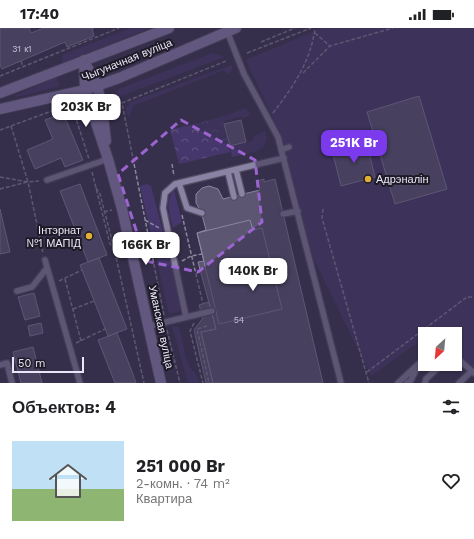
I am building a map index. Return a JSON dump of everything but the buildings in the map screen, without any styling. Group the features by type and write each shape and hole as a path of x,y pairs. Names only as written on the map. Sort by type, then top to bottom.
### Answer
{"main road":[{"name":"Чыгуначная вуліца","path":"0,93 170,28"},
{"name":"Чыгуначная вуліца","path":"0,109 97,86 231,30"},
{"name":"Уманская вуліца","path":"84,60 97,86 102,107 108,159"},
{"name":"Уманская вуліца","path":"84,60 85,90 108,159 161,383"}],"lane":[{"path":"231,30 244,74 267,120 278,137 341,383"},
{"path":"281,150 289,148"},
{"path":"186,317 163,208 165,193 171,186 179,183 284,158"},
{"path":"47,180 108,159"},
{"path":"236,170 242,194"},
{"path":"228,172 234,197"},
{"path":"179,183 187,208 202,213"},
{"path":"283,214 298,211"},
{"path":"45,260 80,383"},
{"path":"17,291 32,288 47,268"},
{"path":"148,326 212,311"},
{"path":"0,365 7,363 12,383"},
{"path":"459,383 473,372 462,364"},
{"path":"398,383 418,365"},
{"path":"407,383 411,380 418,366"},
{"path":"425,383 426,379 435,371"}],"path":[{"path":"0,76 119,28"},
{"path":"261,42 295,28"},
{"path":"247,54 311,28"},
{"path":"301,74 315,28"},
{"path":"267,120 301,74 330,46 393,28"},
{"path":"314,33 330,46"},
{"path":"21,61 23,67"},
{"path":"180,383 165,322 122,102 226,61"},
{"path":"0,130 71,103 91,165 110,244 114,248 144,383"},
{"path":"11,126 28,182 45,260"},
{"path":"0,177 28,182"},
{"path":"0,188 28,182 47,180"},
{"path":"323,209 322,218 369,383"},
{"path":"144,220 168,233"},
{"path":"192,262 203,304"},
{"path":"52,284 82,270"},
{"path":"65,279 81,341"},
{"path":"367,372 467,297 474,298"},
{"path":"72,309 94,301"},
{"path":"207,326 197,329 209,383"},
{"path":"70,345 105,329"}],"highlighted area":[{"path":"181,120 255,160 262,222 198,272 146,261 118,174"}],"green space":[{"path":"131,28 149,28 62,63 62,55"},
{"path":"322,28 474,28 474,368 462,359 462,327 418,327 418,342 371,376 313,257 281,135 246,60"},
{"path":"213,53 224,57 113,99 119,89"},
{"path":"232,65 232,70 227,75 224,70 133,106 130,116 127,114 126,109 130,102"},
{"path":"56,77 59,86 15,96"},
{"path":"246,108 250,115 243,118 241,116 223,122 225,116"},
{"path":"225,116 223,122 230,152 179,164 170,130"},
{"path":"265,131 265,144 262,148 251,153 232,157 230,146 253,141 254,136"},
{"path":"147,184 151,186 182,304 180,311 169,314 140,186"},
{"path":"174,190 182,222 173,228 168,204"},
{"path":"172,326 178,327 188,363 197,376 199,383 188,383"}],"place":[{"name":"Адрэналін","path":"368,179"},
{"name":"Інтэрнат №1 МАПІД","path":"89,236"}]}
